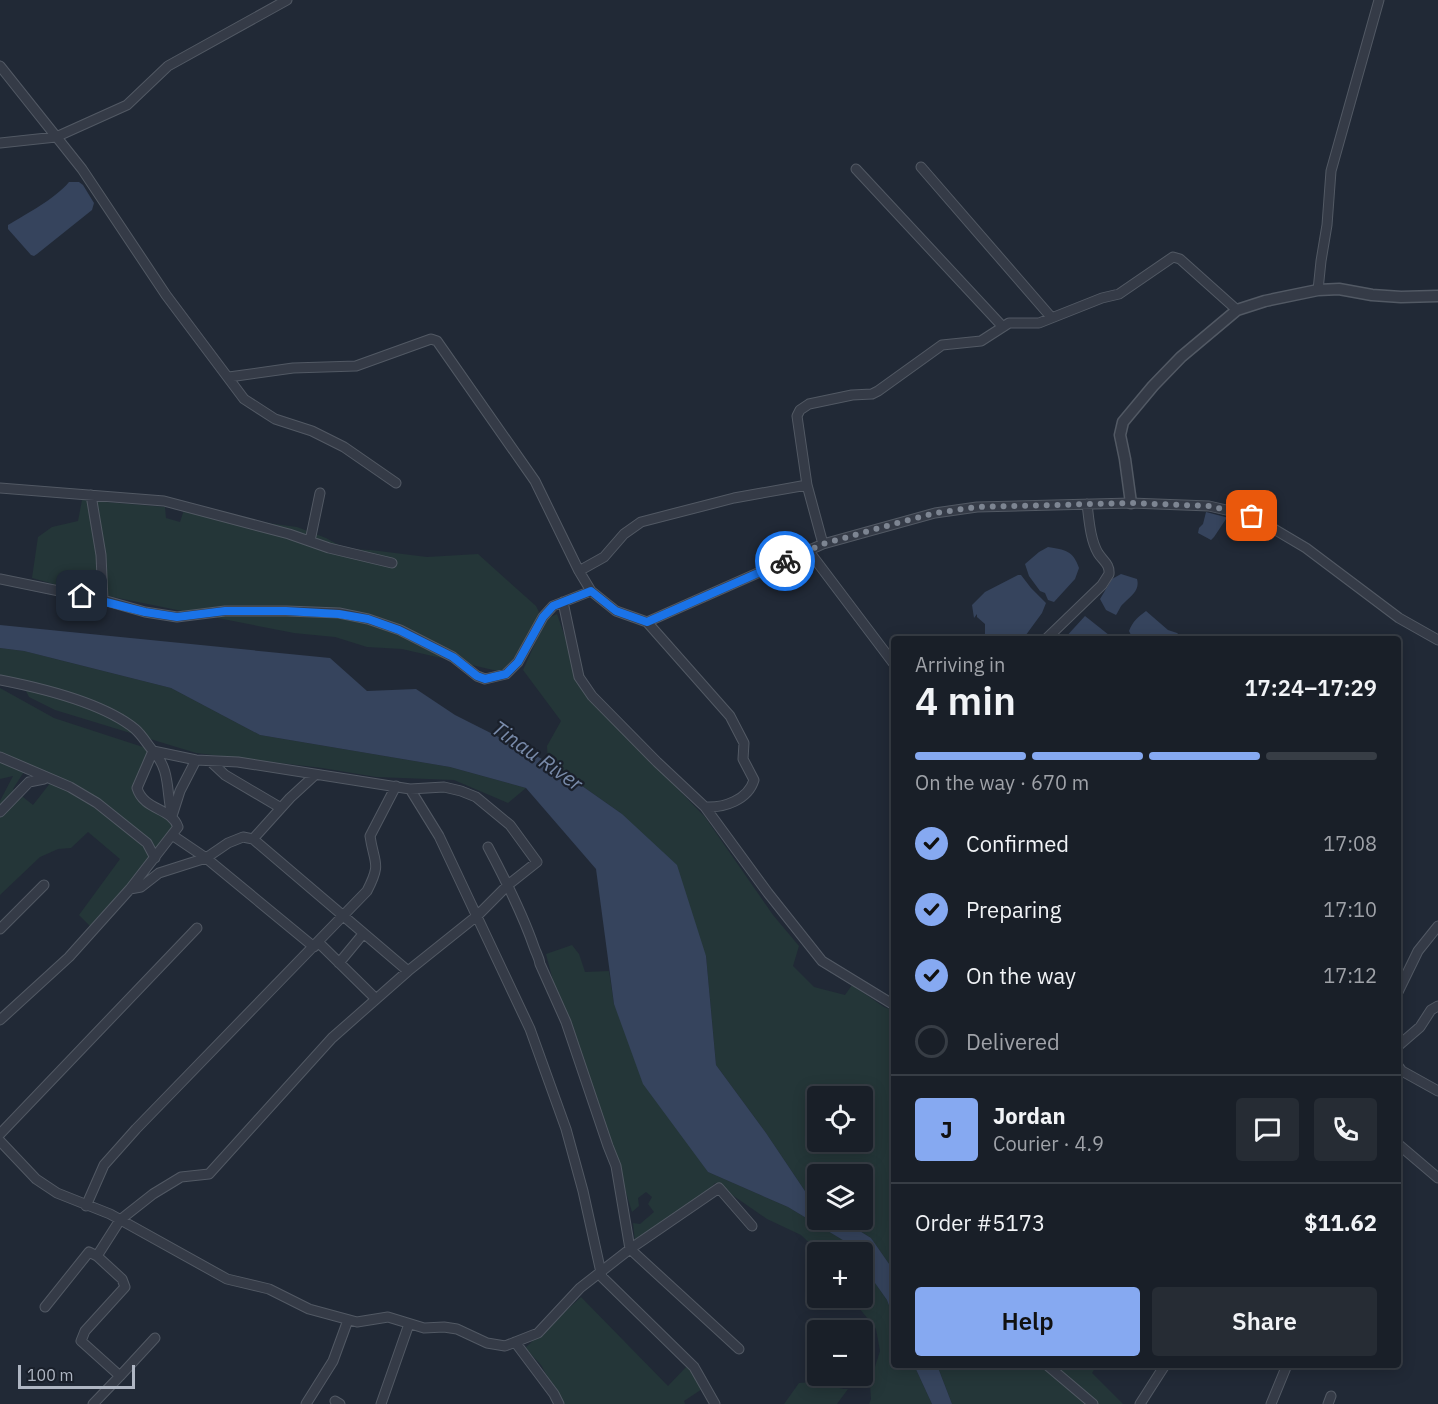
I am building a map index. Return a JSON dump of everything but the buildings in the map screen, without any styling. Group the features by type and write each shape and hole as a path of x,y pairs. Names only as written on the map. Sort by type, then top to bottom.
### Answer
{"street":[{"path":"0,143 56,137 127,105 168,66 287,0"},
{"path":"1318,290 1328,225 1331,171 1378,0"},
{"path":"0,66 82,169 166,295 244,399 275,419 312,431 344,447 396,483"},
{"path":"921,167 1051,317"},
{"path":"856,169 1003,327"},
{"path":"823,544 807,485 796,416 800,410 816,402 852,394 872,394 938,347 981,341 1015,322 1039,323 1102,298 1119,294 1173,257 1176,257 1237,310"},
{"path":"1131,503 1120,435 1123,422 1181,357 1237,310 1265,301 1318,290 1401,297 1438,296"},
{"path":"229,377 293,368 356,366 431,339 437,341 535,481 591,591 616,611 647,622 730,716 744,743 743,759 754,780 752,787 735,802 719,808 705,807"},
{"path":"579,571 604,557 624,534 641,522 734,498 807,485"},
{"path":"0,488 164,501 289,534 329,548 392,563"},
{"path":"310,541 320,493"},
{"path":"91,495 100,555 103,600"},
{"path":"647,622 823,544 935,513 977,507 1131,503 1209,506 1252,516 1306,548 1400,618 1438,640"},
{"path":"1049,636 1102,585 1108,574 1107,563 1098,553 1095,544 1087,504"},
{"path":"808,550 891,660"},
{"path":"0,579 103,600 145,612 177,617 225,611 286,611 339,614 368,619 399,630 453,657 477,676 485,679 506,674 518,662 543,617 553,606 591,591"},
{"path":"563,602 579,677 592,696 648,754 705,807 768,893 822,961 891,1003"},
{"path":"0,680 108,711 137,730 162,760 167,776 171,816 178,827 130,889 69,957 0,1020"},
{"path":"97,1256 120,1220 153,1194 181,1177 209,1174 332,1038 537,862 510,825 476,797 461,791 444,787 410,789 238,762 196,760 153,751"},
{"path":"153,751 137,788 145,802 171,816"},
{"path":"0,757 69,787 97,803 147,843 155,858"},
{"path":"171,816 180,791 196,760"},
{"path":"210,761 225,775 281,808"},
{"path":"253,839 315,775"},
{"path":"0,812 29,782 47,778"},
{"path":"86,1206 104,1165 135,1128 367,891 376,873 376,861 370,836 396,786"},
{"path":"410,789 439,836 530,1029 566,1129 584,1191 602,1277 694,1367 715,1404"},
{"path":"172,835 206,858 316,944 376,999"},
{"path":"130,889 141,887 159,873 206,858 228,843 243,837 253,839 408,971"},
{"path":"488,847 508,885 566,1022 616,1166 630,1249 739,1349"},
{"path":"0,929 44,885"},
{"path":"1401,986 1418,951 1438,926"},
{"path":"0,1134 197,928"},
{"path":"339,963 363,934"},
{"path":"1401,1043 1420,1027 1431,1010 1438,1006"},
{"path":"1401,1070 1438,1091"},
{"path":"0,1141 36,1179 57,1193 120,1220 227,1279 269,1289 309,1310 348,1320 357,1322 388,1317 424,1328 458,1329 495,1346 505,1346 538,1333 580,1288 630,1249 718,1188 752,1226"},
{"path":"1401,1147 1438,1178"},
{"path":"45,1307 89,1252 97,1256 122,1279 125,1287 85,1331 81,1341 120,1376"},
{"path":"306,1404 333,1361 348,1320"},
{"path":"381,1404 409,1324"},
{"path":"93,1404 155,1338"},
{"path":"515,1342 559,1404"},
{"path":"1051,1368 1093,1404"},
{"path":"1140,1404 1163,1368"},
{"path":"1271,1404 1286,1368"}],"shaded area":[{"path":"82,500 165,507 166,518 180,522 186,504 252,521 297,527 326,538 346,549 427,557 478,554 536,606 539,612 525,645 502,672 402,649 367,647 335,637 294,633 177,610 64,587 32,578 38,537 52,527 78,521"},
{"path":"557,614 571,654 605,714 705,817 773,915 799,946 793,966 814,987 845,995 852,985 891,1010 891,1267 871,1238 858,1230 873,1230 873,1164 807,1164 807,1194 716,1065 706,956 622,814 548,762 547,746 561,721 523,670 546,619"},
{"path":"0,648 24,651 171,688 260,735 450,767 526,788 508,803 454,780 376,777 196,753 55,710 29,697 24,687 0,678"},
{"path":"0,688 54,718 149,749 133,787 176,824 156,848 92,797 0,752"},
{"path":"0,762 25,770 13,789 33,805 51,782 92,804 121,825 153,857 91,927 79,915 120,859 88,832 71,848 58,849 40,857 0,895 0,801 13,776 0,779"},
{"path":"572,945 579,954 585,972 609,971 614,1004 708,1172 788,1207 807,1218 807,1230 826,1230 846,1242 808,1242 801,1235 767,1219 715,1183 709,1190 635,1242 633,1223 640,1224 654,1212 648,1204 652,1197 646,1192 638,1198 639,1206 632,1212 553,981 546,954"},
{"path":"873,1280 887,1300 891,1311 891,1368 915,1368 932,1404 869,1404 870,1386 873,1386 873,1373 880,1351 873,1320 869,1320 859,1308 873,1308"},
{"path":"581,1297 668,1386 689,1364 702,1389 684,1401 685,1404 563,1404 541,1365 525,1348"},
{"path":"938,1368 1095,1368 1092,1373 1123,1404 952,1404"},
{"path":"807,1382 807,1386 848,1389 837,1404 784,1404 799,1383"}],"water":[{"path":"69,182 79,182 83,185 94,203 92,210 37,254 31,255 8,229 8,225 48,200"},
{"path":"1206,512 1229,518 1211,540 1198,533"},
{"path":"1048,547 1071,554 1079,568 1075,579 1054,602 1048,600 1045,593 1040,591 1029,576 1025,564"},
{"path":"1121,574 1137,579 1137,586 1135,592 1121,606 1116,615 1106,610 1100,599 1112,579"},
{"path":"1021,575 1046,603 1042,613 1025,636 985,636 985,624 977,617 977,614 974,618 972,605 985,592"},
{"path":"1146,611 1168,630 1180,636 1132,636 1129,631"},
{"path":"1085,616 1110,636 1067,636"},
{"path":"0,625 330,658 367,691 416,689 455,715 548,762 622,814 677,865 706,956 716,1065 807,1194 807,1218 788,1207 708,1172 643,1084 614,1004 596,869 526,788 450,767 260,735 171,688 24,651 0,648"},
{"path":"826,1230 858,1230 871,1238 891,1267 891,1311 887,1300 873,1280 873,1242 846,1242"},
{"path":"915,1368 938,1368 952,1404 932,1404"}],"way so far":[{"path":"785,561 823,544 879,528 935,513 977,507 1131,503 1209,506 1252,516"}],"route":[{"path":"82,596 145,612 177,617 225,611 286,611 339,614 368,619 399,630 453,657 477,676 485,679 506,674 518,662 543,617 553,606 563,602 591,591 616,611 633,619 647,622 785,561"}],"water label":[{"name":"Tinau River","path":"537,756"}]}
